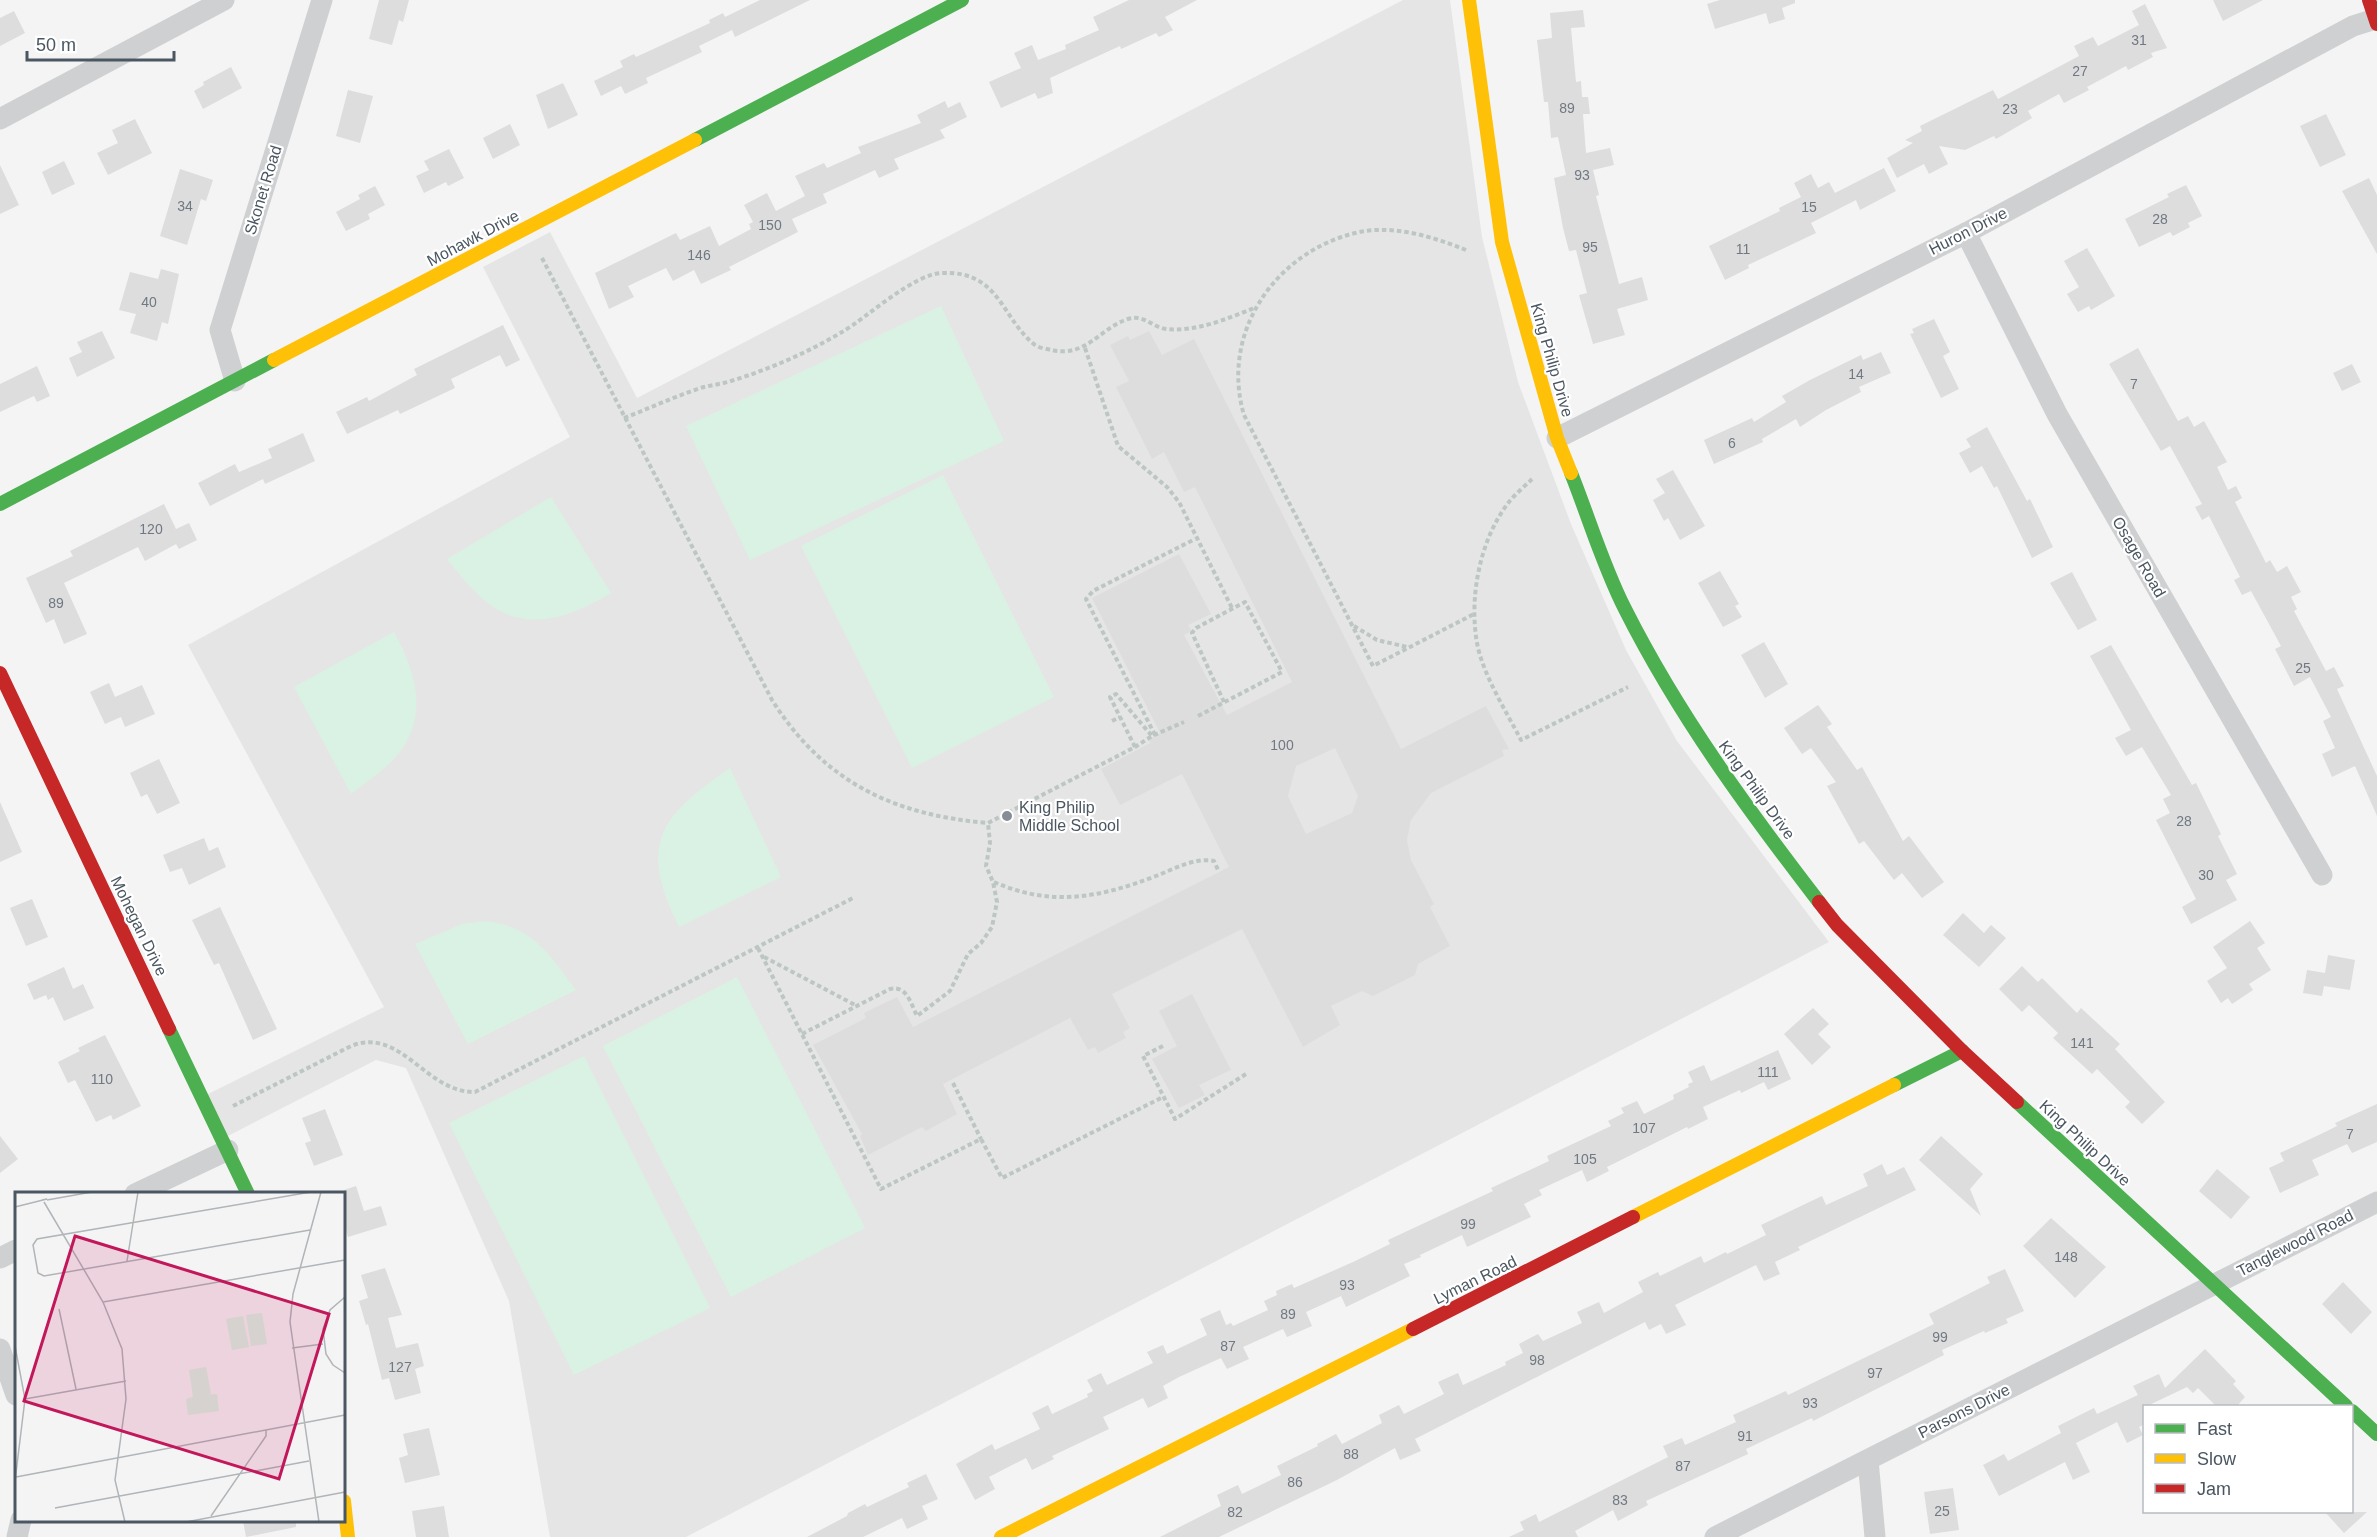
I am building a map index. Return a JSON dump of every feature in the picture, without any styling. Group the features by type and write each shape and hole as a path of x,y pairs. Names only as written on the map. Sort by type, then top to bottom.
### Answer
{"street":[{"path":"0,119 224,0"},
{"name":"Skonet Road","path":"235,381 220,330 322,0"},
{"name":"Mohawk Drive","path":"0,504 962,0"},
{"name":"King Philip Drive","path":"1469,0 1502,242 1557,438 1624,607 1674,699 1736,794 1837,925 1962,1051 2344,1405"},
{"name":"Huron Drive","path":"1557,438 1966,233 2374,14"},
{"name":"Osage Road","path":"1966,233 2057,414 2322,875"},
{"name":"Mohegan Drive","path":"0,673 247,1192"},
{"name":"Lyman Road","path":"1001,1537 1962,1051"},
{"path":"139,1192 228,1149"},
{"name":"Tanglewood Road","path":"2213,1285 2377,1202"},
{"path":"0,1258 15,1250"},
{"name":"Parsons Drive","path":"1715,1537 2213,1285"},
{"path":"0,1349 15,1392"},
{"path":"2353,1412 2377,1434"},
{"path":"1868,1460 1875,1537"},
{"path":"345,1510 348,1537"},
{"path":"17,1537 21,1522"}],"path":[{"path":"1466,250 1429,236 1388,230 1356,232 1326,242 1292,265 1254,308 1237,363 1237,391 1244,415 1373,666 1474,614"},
{"path":"542,258 772,700 788,725 809,749 836,772 865,792 897,806 964,821 988,823 1184,722"},
{"path":"624,418 697,389 739,379 809,351 854,325 890,298 922,280 942,273 967,277 990,287 1036,346 1054,351 1073,352 1085,348 1127,319 1139,317 1164,329 1181,329 1223,321 1254,308"},
{"path":"1085,348 1118,446 1167,487 1179,502 1232,608"},
{"path":"1532,479 1509,502 1496,525 1481,565 1474,614 1478,649 1485,668 1521,740 1629,687"},
{"path":"1153,736 1086,599 1093,591 1196,539"},
{"path":"1198,716 1282,672 1245,602 1196,628 1192,633 1224,702"},
{"path":"1352,626 1377,640 1408,647"},
{"path":"1135,747 1110,697 1116,694 1153,736"},
{"path":"1112,721 1120,717"},
{"path":"802,1034 895,988 906,993 917,1016 935,1005 950,991 968,954 981,943 992,927 996,902 993,882 986,866 990,843 988,823"},
{"path":"993,882 1027,894 1065,898 1116,889 1200,860 1214,861 1218,870"},
{"path":"212,1116 351,1046 371,1041 389,1045 453,1090 475,1092 853,898"},
{"path":"758,948 881,1189 981,1139"},
{"path":"763,956 856,1006"},
{"path":"1163,1046 1143,1056 1175,1119 1245,1074"},
{"path":"953,1083 1002,1178 1163,1097"}],"shaded area":[{"name":"King Philip Middle School","path":"1403,0 1450,0 1482,237 1518,382 1571,524 1626,650 1677,741 1829,942 686,1537 550,1537 509,1301 406,1068 376,1060 224,1138 202,1097 384,1007 188,645 570,437 483,267 550,232 637,398"}],"green space":[{"path":"941,306 1004,441 750,560 686,426"},
{"path":"943,475 1054,697 912,768 801,546"},
{"path":"551,497 611,593 579,609 547,619 515,617 484,600 447,559"},
{"path":"394,632 414,680 416,712 412,728 405,744 394,759 351,794 294,687"},
{"path":"730,768 781,877 679,927 660,874 658,853 662,835 672,818 686,802"},
{"path":"486,921 516,929 528,936 548,954 576,990 468,1044 415,944 462,924"},
{"path":"737,977 865,1228 731,1297 603,1046"},
{"path":"584,1056 710,1308 574,1375 449,1123"}],"building":[{"path":"379,0 409,0 403,22 399,20 392,45 369,39"},
{"path":"760,0 810,0 735,37 732,30 699,46 702,52 646,78 648,83 625,94 621,86 601,96 594,81 623,67 620,61 634,54 636,57 710,23 709,20 723,13 725,17"},
{"path":"1129,0 1197,0 1165,17 1173,30 1159,37 1156,33 1121,49 1120,46 1050,78 1053,93 1038,99 1035,93 1001,108 989,82 1021,68 1014,53 1032,45 1038,60 1066,49 1065,45 1099,30 1093,17"},
{"path":"1720,0 1795,0 1795,3 1782,8 1785,19 1769,24 1766,13 1715,29 1707,4"},
{"path":"2213,0 2263,0 2223,21"},
{"path":"2145,4 2167,48 2151,53 2153,57 2128,70 2126,66 2087,87 2089,90 2064,103 2059,94 2028,111 2032,118 1996,139 1994,136 1965,150 1939,146 1948,164 1929,174 1924,164 1897,178 1887,158 1913,143 1905,140 1922,131 1920,126 1993,90 1998,99 2079,56 2074,46 2093,37 2098,46 2139,25 2132,11"},
{"path":"1583,10 1585,27 1571,28 1576,82 1581,81 1582,97 1588,97 1590,114 1583,114 1586,153 1610,148 1614,165 1593,170 1599,195 1596,196 1619,284 1642,277 1648,300 1617,309 1625,335 1593,344 1579,295 1587,293 1576,250 1569,251 1563,228 1554,178 1566,175 1558,137 1551,138 1548,102 1544,102 1537,40 1552,38 1550,13"},
{"path":"14,11 25,33 0,46 0,18"},
{"path":"231,67 242,88 203,109 194,91 204,85 203,82"},
{"path":"563,83 578,115 548,129 536,95"},
{"path":"348,90 373,96 360,143 336,136"},
{"path":"945,101 948,108 960,102 967,117 940,130 945,138 894,159 899,169 879,178 875,170 823,194 827,203 792,219 798,232 729,267 731,270 701,284 694,270 673,281 666,268 628,286 634,297 609,309 595,273 676,233 680,240 710,226 719,246 751,229 749,224 753,222 744,205 767,193 776,211 805,196 795,176 824,163 827,168 861,153 858,147 921,123 917,115"},
{"path":"2326,114 2346,155 2320,167 2300,126"},
{"path":"135,119 152,153 108,175 97,153 118,143 112,130"},
{"path":"510,124 520,145 493,159 483,138"},
{"path":"449,149 464,178 448,186 446,182 424,193 416,176 429,170 424,161"},
{"path":"64,161 75,184 52,195 42,172"},
{"path":"0,165 19,205 0,214"},
{"path":"1884,168 1896,191 1860,210 1856,200 1811,223 1816,233 1748,265 1749,268 1725,280 1709,246 1780,211 1779,208 1801,197 1794,183 1811,174 1818,188 1829,182 1835,193"},
{"path":"180,169 213,180 206,201 201,199 187,245 160,236"},
{"path":"2369,178 2377,195 2377,254 2342,191"},
{"path":"2186,185 2202,216 2188,223 2190,227 2173,236 2170,232 2139,247 2125,219 2169,197 2167,194"},
{"path":"375,186 385,205 368,214 370,219 346,231 336,212 360,199 358,195"},
{"path":"2087,248 2115,296 2091,310 2089,306 2078,312 2067,294 2079,287 2064,261"},
{"path":"161,269 179,274 168,324 162,322 157,341 130,333 136,314 119,310 130,272 158,279"},
{"path":"1934,319 1950,352 1943,356 1959,389 1941,398 1910,334 1914,333 1912,329"},
{"path":"503,325 520,360 506,367 500,355 451,379 455,388 400,414 398,410 347,434 336,412 367,397 369,401 417,375 414,369"},
{"path":"102,331 115,358 77,377 69,358 82,352 77,342"},
{"path":"1149,331 1162,355 1194,339 1401,749 1486,706 1509,749 1502,750 1504,756 1431,793 1411,820 1407,840 1411,860 1434,904 1430,907 1450,946 1418,964 1415,975 1373,996 1362,991 1331,1006 1340,1025 1303,1047 1242,929 1112,994 1130,1028 1123,1032 1126,1038 1098,1053 1095,1047 1088,1050 1070,1018 943,1084 957,1114 926,1131 922,1127 868,1155 860,1136 862,1134 813,1045 866,1018 864,1013 897,997 913,1027 1229,867 1182,774 1120,805 1101,769 1150,743 1149,739 1160,733 1092,598 1179,554 1211,614 1188,625 1192,631 1184,635 1227,715 1292,682 1195,487 1184,492 1164,452 1152,459 1116,387 1129,381 1110,345 1128,336 1130,340","holes":["1335,748 1358,796 1352,813 1306,834 1288,796 1296,766"]},
{"path":"2138,348 2178,421 2188,416 2194,427 2204,421 2227,462 2217,467 2228,490 2236,486 2242,498 2235,502 2266,563 2270,560 2277,572 2287,566 2301,592 2291,597 2297,609 2294,611 2326,671 2334,667 2344,686 2337,689 2377,776 2377,816 2355,766 2332,777 2322,754 2335,748 2323,721 2331,717 2310,677 2294,686 2275,649 2281,646 2251,591 2242,595 2234,580 2240,577 2209,516 2202,520 2195,507 2202,504 2170,446 2161,451 2109,364"},
{"path":"1881,352 1891,373 1859,387 1861,392 1826,410 1800,427 1796,419 1762,439 1763,442 1714,464 1704,440 1752,418 1754,422 1786,402 1782,396 1810,380 1861,355 1863,360"},
{"path":"2352,364 2361,382 2342,391 2333,373"},
{"path":"37,366 50,396 37,402 34,396 0,412 0,384"},
{"path":"1987,427 2027,501 2030,499 2053,547 2032,558 1997,486 1994,488 1982,466 1970,473 1959,453 1971,447 1966,439"},
{"path":"303,433 315,461 265,484 263,479 210,506 198,483 235,464 239,472 272,458 268,449"},
{"path":"1673,470 1705,526 1680,540 1668,518 1664,521 1653,500 1665,493 1656,479"},
{"path":"164,504 176,529 189,523 197,540 179,549 176,544 145,561 138,547 64,583 87,634 64,644 54,619 46,623 26,578 73,556 70,551"},
{"path":"1720,571 1739,604 1735,606 1742,617 1723,627 1698,583"},
{"path":"2072,572 2097,620 2078,630 2050,583"},
{"path":"1764,642 1788,684 1765,698 1741,655"},
{"path":"2111,645 2192,785 2196,783 2221,834 2218,836 2237,874 2226,880 2237,900 2191,924 2182,907 2196,899 2156,820 2170,813 2163,799 2171,795 2142,747 2126,756 2115,738 2131,730 2090,656"},
{"path":"109,683 115,697 142,685 155,714 125,727 121,717 105,724 90,692"},
{"path":"1818,705 1832,724 1827,727 1857,770 1862,767 1903,841 1909,836 1944,882 1922,898 1902,873 1894,880 1864,841 1859,844 1827,786 1836,782 1811,748 1802,754 1784,728"},
{"path":"159,759 180,803 157,814 147,794 141,797 130,773"},
{"path":"0,802 22,852 0,862"},
{"path":"204,838 209,851 218,847 226,867 189,885 182,868 170,872 163,855"},
{"path":"32,899 48,937 26,946 10,908"},
{"path":"220,907 277,1029 253,1040 219,963 214,965 192,920"},
{"path":"1963,913 1984,933 1991,925 2006,938 1979,967 1943,935"},
{"path":"2250,921 2265,943 2257,948 2271,970 2249,984 2253,990 2232,1004 2228,998 2221,1003 2207,981 2227,968 2213,947"},
{"path":"2328,955 2355,960 2350,990 2324,986 2322,996 2303,993 2307,970 2325,973"},
{"path":"2022,966 2038,982 2042,978 2077,1013 2081,1008 2120,1044 2115,1049 2165,1102 2142,1124 2125,1107 2130,1102 2097,1069 2092,1074 2053,1038 2058,1033 2029,1005 2022,1012 1999,989"},
{"path":"64,967 73,989 83,984 94,1008 64,1021 53,997 48,1000 46,995 34,1000 27,984"},
{"path":"1192,994 1231,1070 1199,1085 1205,1095 1179,1108 1152,1059 1177,1046 1159,1011"},
{"path":"1813,1008 1829,1024 1818,1034 1831,1047 1812,1065 1784,1034"},
{"path":"105,1035 141,1106 113,1120 111,1115 96,1122 75,1080 68,1083 58,1062 80,1051 78,1048"},
{"path":"1778,1050 1791,1079 1768,1090 1764,1082 1703,1107 1708,1119 1607,1167 1609,1171 1587,1182 1582,1170 1539,1190 1542,1195 1524,1204 1531,1217 1467,1247 1462,1235 1420,1255 1421,1257 1404,1264 1410,1276 1346,1307 1341,1296 1306,1312 1312,1326 1287,1337 1283,1329 1243,1347 1249,1359 1227,1369 1221,1358 1179,1377 1163,1386 1168,1398 1148,1408 1143,1398 1103,1417 1109,1429 1052,1456 1054,1459 1032,1470 1026,1458 989,1477 995,1489 975,1500 956,1464 992,1444 995,1450 1040,1429 1032,1413 1048,1405 1052,1414 1088,1397 1087,1394 1093,1391 1087,1380 1101,1373 1107,1385 1153,1363 1147,1352 1163,1345 1167,1354 1207,1335 1200,1319 1220,1310 1226,1325 1231,1323 1233,1326 1268,1310 1264,1301 1277,1295 1276,1291 1292,1284 1294,1288 1353,1262 1390,1244 1388,1240 1493,1191 1491,1188 1549,1161 1547,1156 1611,1126 1608,1121 1624,1113 1621,1108 1637,1101 1644,1114 1674,1099 1673,1095 1689,1087 1688,1084 1693,1082 1688,1072 1704,1065 1711,1081"},
{"path":"2377,1104 2377,1142 2352,1153 2347,1144 2312,1160 2319,1175 2280,1193 2269,1168 2284,1161 2280,1153 2337,1126 2335,1123"},
{"path":"325,1109 343,1155 314,1166 305,1143 311,1141 302,1118"},
{"path":"0,1136 18,1159 0,1173"},
{"path":"1941,1136 1983,1174 1970,1189 1981,1216 1919,1160"},
{"path":"1882,1164 1887,1175 1904,1167 1916,1190 1798,1247 1800,1250 1775,1262 1780,1274 1764,1281 1756,1265 1675,1305 1686,1325 1666,1334 1661,1324 1649,1330 1645,1322 1415,1439 1421,1451 1400,1460 1395,1448 1337,1480 1219,1537 1160,1537 1221,1506 1217,1495 1238,1485 1242,1494 1281,1475 1277,1466 1318,1446 1317,1444 1336,1434 1342,1444 1382,1423 1379,1415 1399,1405 1404,1414 1444,1394 1438,1382 1458,1373 1463,1385 1506,1365 1505,1362 1523,1353 1519,1344 1538,1334 1543,1341 1582,1323 1577,1312 1599,1302 1604,1313 1643,1292 1638,1282 1658,1272 1660,1276 1701,1256 1704,1263 1726,1252 1727,1254 1766,1235 1761,1225 1822,1196 1826,1205 1868,1186 1863,1174"},
{"path":"2217,1169 2250,1197 2231,1219 2199,1191"},
{"path":"356,1186 364,1211 381,1206 387,1225 348,1237 345,1226 344,1190"},
{"path":"2051,1218 2106,1267 2075,1298 2023,1246"},
{"path":"385,1268 402,1315 388,1318 396,1348 418,1343 424,1366 415,1369 421,1393 395,1400 389,1378 382,1380 368,1324 366,1325 359,1301 368,1298 361,1275"},
{"path":"2005,1269 2024,1311 2006,1319 2008,1323 1942,1350 1944,1355 1813,1421 1812,1418 1746,1449 1748,1454 1646,1501 1648,1505 1618,1521 1613,1510 1575,1531 1578,1537 1509,1537 1524,1530 1520,1522 1536,1514 1539,1522 1668,1457 1663,1446 1682,1438 1685,1445 1736,1422 1733,1415 1786,1391 1788,1395 1934,1324 1929,1314 1990,1283 1987,1277"},
{"path":"2343,1282 2372,1312 2351,1334 2322,1304"},
{"path":"2205,1349 2236,1381 2233,1384 2245,1397 2238,1405 2215,1405 2198,1388 2193,1393 2187,1387 2149,1405 2143,1405 2143,1425 2139,1427 2143,1435 2127,1443 2117,1422 2076,1443 2090,1472 2073,1480 2065,1462 1999,1496 1983,1465 2004,1454 2008,1461 2061,1433 2058,1426 2094,1408 2097,1414 2138,1395 2133,1386 2159,1374 2165,1388"},
{"path":"429,1428 440,1475 405,1483 399,1458 408,1455 403,1434"},
{"path":"926,1474 938,1499 922,1506 928,1519 907,1529 902,1518 863,1537 807,1537 865,1504 867,1507 909,1487 907,1483"},
{"path":"1953,1488 1959,1530 1930,1534 1924,1492"},
{"path":"444,1506 449,1537 416,1537 412,1511"},
{"path":"2367,1512 2344,1533 2326,1513"},
{"path":"243,1522 296,1522 296,1527 246,1537"}],"traffic: fast":[{"path":"695,140 962,0"},
{"path":"0,504 274,360"},
{"path":"1571,473 1617,593 1668,687 1740,796 1819,902"},
{"path":"169,1029 247,1192"},
{"path":"1894,1085 1962,1051"},
{"path":"2017,1102 2345,1405"},
{"path":"2353,1412 2377,1434"}],"traffic: slow":[{"path":"1469,0 1502,242 1557,438 1571,473"},
{"path":"274,360 695,140"},
{"path":"1633,1217 1894,1085"},
{"path":"1001,1537 1413,1329"},
{"path":"345,1510 348,1537"}],"traffic: jam":[{"path":"2369,0 2377,24"},
{"path":"0,673 169,1029"},
{"path":"1819,902 1837,925 1962,1051 2017,1102"},
{"path":"1413,1329 1633,1217"}],"place":[{"name":"King Philip Middle School","path":"1007,816"}]}
